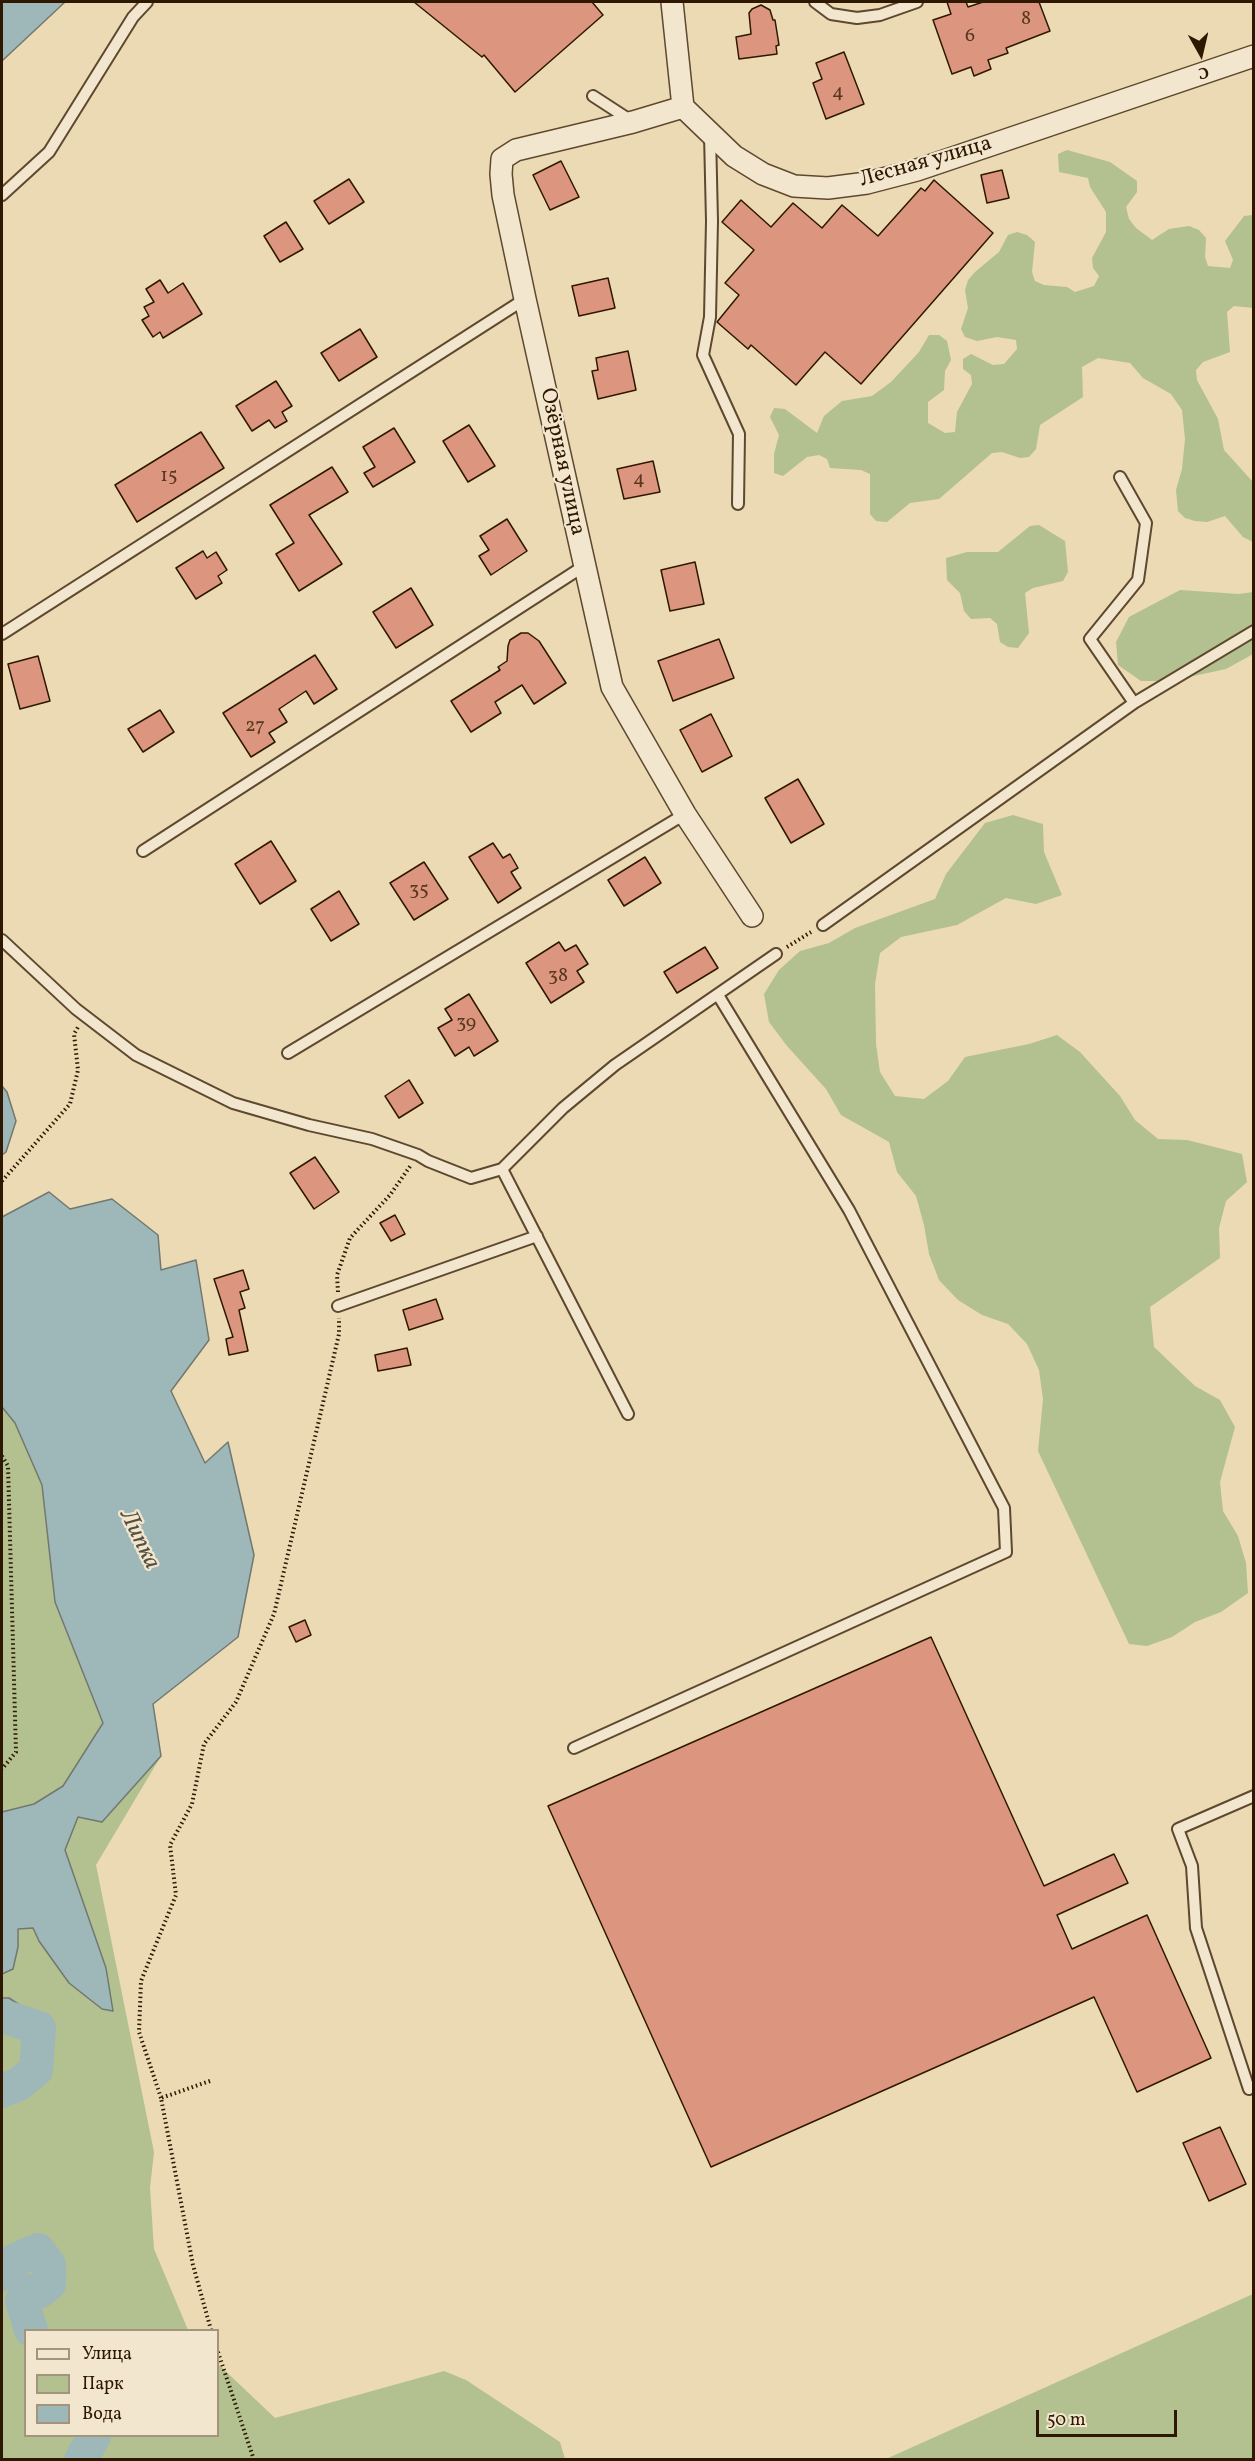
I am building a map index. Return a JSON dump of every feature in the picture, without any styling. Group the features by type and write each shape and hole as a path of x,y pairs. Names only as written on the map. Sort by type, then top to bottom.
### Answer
{"street":[{"path":"672,2 683,107"},
{"name":"Лесная улица","path":"683,107 734,156 753,168 794,186 828,188 867,183 917,170 1254,56"},
{"name":"Озёрная улица","path":"683,107 633,122 516,150 502,159 503,195 612,687 685,814 752,916"}],"lane":[{"path":"2,195 49,152 133,17 147,2"},
{"path":"815,2 831,14 857,18 880,15 917,2"},
{"path":"593,96 633,122"},
{"path":"710,133 712,221 710,317 703,355 740,434 738,504"},
{"path":"2,634 525,299"},
{"path":"1120,477 1146,523 1138,580 1090,639 1134,703"},
{"path":"143,851 584,566"},
{"path":"823,925 1134,703 1254,631"},
{"path":"288,1053 685,814"},
{"path":"2,940 84,1016 136,1055 233,1103 309,1125 372,1139 418,1155 471,1178 502,1169 563,1108 615,1065 776,954"},
{"path":"574,1748 1006,1552 1004,1508 999,1498 849,1210 718,995"},
{"path":"502,1169 628,1414"},
{"path":"338,1306 537,1236"},
{"path":"1249,2089 1196,1928 1192,1866 1178,1828 1254,1796"}],"path":[{"path":"776,954 823,925"},
{"path":"2,1181 70,1104 78,1070 74,1034 84,1016"},
{"path":"210,2329 193,2265 161,2098 139,2032 141,1981 176,1895 170,1845 192,1804 204,1744 236,1702 274,1614 339,1334 337,1275 350,1238 390,1195 418,1155"},
{"path":"2,1456 8,1466 16,1752 2,1769"},
{"path":"161,2098 210,2081"},
{"path":"219,2355 254,2460"}],"green space":[{"path":"1067,150 1110,162 1137,181 1137,192 1126,207 1129,219 1136,228 1152,240 1169,229 1189,226 1199,230 1206,238 1205,257 1208,266 1230,268 1233,260 1225,241 1244,216 1253,215 1253,308 1234,306 1227,312 1230,352 1203,362 1196,370 1197,380 1218,419 1224,450 1253,482 1253,542 1243,537 1225,516 1207,522 1195,521 1185,518 1178,511 1176,490 1182,469 1185,439 1182,410 1171,394 1143,378 1130,363 1098,358 1082,367 1083,397 1040,425 1036,449 1029,457 1020,458 1002,452 992,453 939,499 910,503 887,522 876,521 870,514 870,474 861,470 830,468 827,459 819,455 807,457 783,476 774,473 774,454 779,435 770,417 774,408 785,409 817,433 824,416 842,401 872,396 891,382 919,352 929,335 939,335 947,341 951,360 945,371 944,390 928,402 928,423 945,433 955,432 957,412 972,384 971,375 963,369 963,359 971,354 993,365 1004,364 1017,349 1016,340 997,337 977,341 965,337 961,329 968,308 965,290 968,280 999,252 1008,235 1017,232 1027,235 1035,242 1032,272 1035,281 1044,285 1067,287 1075,292 1094,286 1099,276 1093,268 1092,258 1106,232 1106,212 1090,187 1088,178 1059,172 1058,154"},
{"path":"1039,525 1065,541 1068,572 1063,581 1033,588 1025,593 1029,633 1018,648 1008,647 1000,642 997,624 990,618 971,619 964,611 960,593 947,580 946,558 967,552 998,552 1030,526"},
{"path":"1180,590 1239,594 1253,592 1253,654 1226,669 1170,681 1141,681 1118,665 1116,642 1129,617"},
{"path":"1013,815 1043,824 1044,852 1062,895 1036,904 1006,898 957,925 901,937 880,953 875,984 876,1044 880,1072 895,1096 924,1099 948,1081 965,1057 1029,1044 1057,1035 1080,1052 1120,1096 1135,1120 1158,1139 1187,1140 1242,1154 1247,1182 1226,1201 1219,1228 1220,1258 1150,1307 1154,1347 1195,1386 1220,1400 1235,1427 1220,1482 1223,1511 1238,1536 1246,1563 1248,1593 1221,1612 1195,1622 1172,1637 1147,1646 1129,1644 1038,1451 1043,1399 1039,1370 1027,1344 1008,1324 982,1315 958,1300 939,1280 929,1254 916,1196 897,1172 889,1142 841,1115 826,1089 787,1046 769,1022 764,994 779,970 800,951 829,943 855,928 935,899 946,874 985,823"},
{"path":"2,1407 15,1423 42,1485 55,1602 103,1723 63,1786 34,1804 2,1812"},
{"path":"161,1756 96,1865 154,2152 150,2188 154,2249 188,2329 24,2329 24,2437 219,2437 219,2365 275,2418 444,2371 466,2380 560,2442 565,2459 2,2459 2,2024 39,2028 46,2023 9,1998 2,1998 2,1974 13,1969 18,1947 18,1928 33,1928 39,1941 106,1968 64,1850 78,1816 102,1822"},
{"path":"1253,2294 1253,2459 886,2459"}],"water":[{"path":"2,2 65,2 2,61"},
{"path":"2,1086 7,1092 16,1121 6,1152 2,1155"},
{"path":"49,1192 70,1209 112,1199 158,1235 161,1270 196,1260 209,1340 171,1391 205,1463 228,1442 254,1555 238,1637 153,1704 161,1756 102,1822 78,1817 65,1850 106,1968 113,2011 102,2009 69,1983 39,1941 33,1928 18,1929 18,1947 13,1969 2,1974 2,1812 34,1804 63,1786 103,1723 55,1602 42,1485 15,1423 2,1407 2,1217"},
{"path":"2,1998 9,1998 47,2023 39,2028 2,2024"}],"building":[{"path":"414,2 592,2 603,15 515,92 484,55 482,57"},
{"path":"947,2 966,2 968,7 983,2 1039,2 1050,31 1006,48 1008,53 988,60 991,69 974,76 971,67 952,74 933,20 951,14"},
{"path":"761,5 770,10 775,20 779,45 776,46 777,54 739,59 736,37 751,34 749,13"},
{"path":"844,52 864,104 826,119 813,83 822,79 816,63"},
{"path":"561,161 579,197 550,210 533,175"},
{"path":"1002,170 1009,198 987,203 981,175"},
{"path":"349,179 364,202 329,224 314,201"},
{"path":"934,180 993,233 861,384 825,352 796,385 751,345 748,349 717,322 739,295 725,283 754,250 722,222 741,200 771,227 793,203 822,228 842,205 878,236 921,188 925,191"},
{"path":"286,222 303,249 280,262 264,236"},
{"path":"608,278 615,308 579,316 572,286"},
{"path":"160,280 168,293 183,283 202,314 163,338 160,332 153,337 142,320 149,316 144,307 154,302 146,289"},
{"path":"360,329 377,357 339,381 321,353"},
{"path":"628,351 636,390 598,399 592,371 598,370 596,358"},
{"path":"276,381 292,406 282,412 287,421 275,428 269,420 252,431 236,406"},
{"path":"469,425 495,466 468,482 443,441"},
{"path":"394,428 415,462 373,487 364,473 375,467 363,447"},
{"path":"201,432 224,468 137,522 115,485"},
{"path":"653,461 660,492 624,499 617,469"},
{"path":"332,467 348,492 309,515 342,564 299,591 276,554 294,543 270,505"},
{"path":"507,519 527,551 491,575 479,556 489,550 480,536"},
{"path":"203,551 207,558 216,552 227,570 218,576 222,583 196,599 176,568"},
{"path":"695,562 704,604 670,611 661,570"},
{"path":"411,588 433,625 396,648 373,612"},
{"path":"521,633 528,633 539,641 566,683 534,704 522,685 495,702 501,713 471,732 451,701 500,670 498,667 507,661 510,640"},
{"path":"719,639 734,678 673,701 658,661"},
{"path":"315,655 337,689 314,704 306,691 279,709 287,722 269,733 275,742 251,757 223,713"},
{"path":"38,656 50,701 20,709 8,664"},
{"path":"160,710 174,732 143,752 128,729"},
{"path":"711,714 732,756 702,772 680,730"},
{"path":"798,779 824,824 791,843 765,798"},
{"path":"271,841 296,881 260,904 235,864"},
{"path":"493,843 503,858 510,854 518,868 511,872 521,888 498,903 469,857"},
{"path":"645,857 661,883 624,906 608,880"},
{"path":"424,862 448,899 414,920 390,883"},
{"path":"339,891 359,924 331,941 311,909"},
{"path":"559,942 565,951 576,945 588,964 577,971 584,982 551,1003 526,963"},
{"path":"705,947 718,968 677,993 664,972"},
{"path":"469,994 498,1041 474,1056 469,1047 455,1056 438,1028 452,1020 445,1009"},
{"path":"409,1080 423,1103 399,1118 385,1096"},
{"path":"315,1157 339,1192 314,1209 290,1173"},
{"path":"395,1215 405,1234 391,1241 380,1223"},
{"path":"243,1270 249,1289 240,1292 245,1308 239,1310 248,1351 229,1355 226,1339 233,1337 214,1279"},
{"path":"436,1299 443,1319 409,1330 403,1310"},
{"path":"407,1348 411,1365 378,1371 375,1355"},
{"path":"305,1620 311,1635 296,1642 289,1627"},
{"path":"931,1637 1044,1886 1114,1854 1128,1883 1057,1915 1072,1949 1147,1915 1211,2058 1137,2092 1094,1997 711,2167 548,1806"},
{"path":"1220,2127 1246,2184 1209,2201 1183,2143"}],"waterway":[{"name":"Липка","path":"2,2016 39,2028 36,2070 19,2084 2,2091"},
{"name":"Липка","path":"2,2274 15,2260 38,2250 49,2265 49,2284 40,2291 28,2291 22,2301 31,2329"},
{"name":"Липка","path":"81,2460 93,2437"}]}
